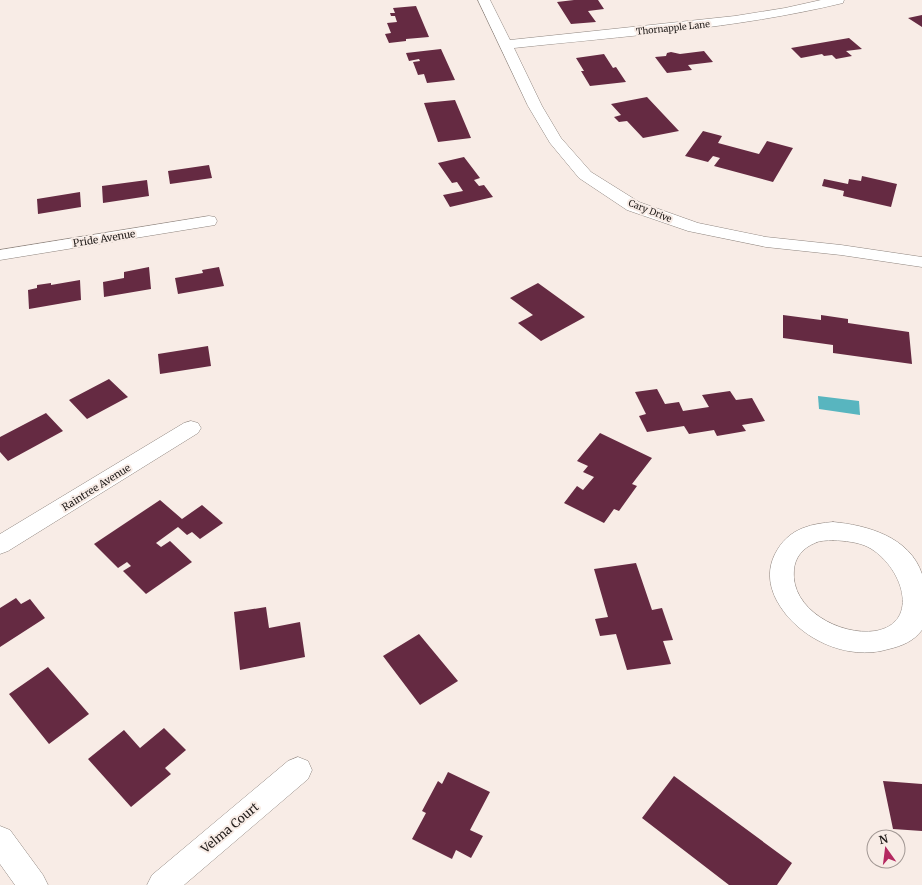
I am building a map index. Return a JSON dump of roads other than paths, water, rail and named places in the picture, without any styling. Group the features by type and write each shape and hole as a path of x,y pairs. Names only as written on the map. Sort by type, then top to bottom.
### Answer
{"street":[{"name":"Cary Drive","path":"484,0 535,106 555,140 586,175 633,206 694,227 766,242 841,250 922,262"},
{"name":"Thornapple Lane","path":"506,45 735,20 838,0"},
{"name":"Pride Avenue","path":"0,255 209,221"},
{"name":"Raintree Avenue","path":"0,545 191,428"},
{"path":"833,531 855,533 877,541 916,569 920,588 921,606 914,623 900,635 880,642 857,642 832,636 810,624 794,608 784,590 781,571 785,555 796,542 813,534 833,531"},
{"name":"Velma Court","path":"162,885 298,770"},
{"path":"0,840 34,885"}],"water":[{"path":"818,396 859,401 860,415 819,409"}]}
